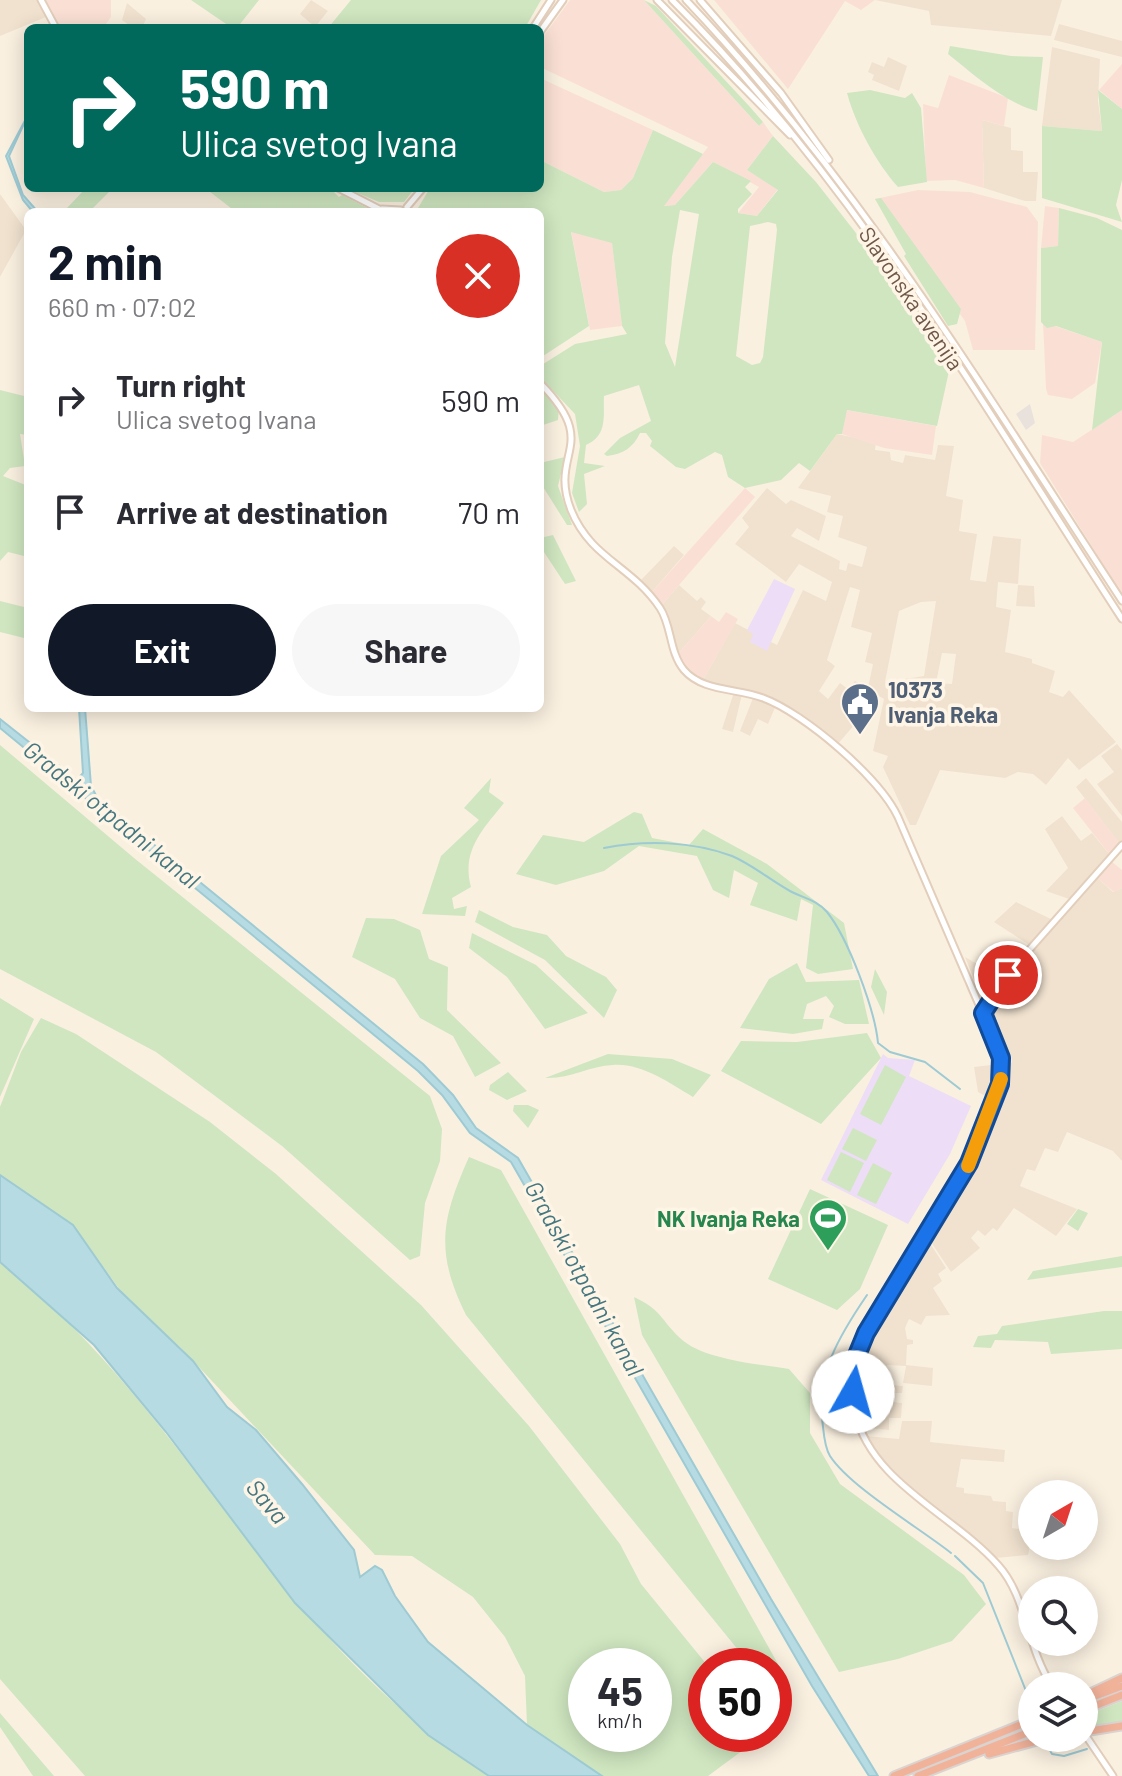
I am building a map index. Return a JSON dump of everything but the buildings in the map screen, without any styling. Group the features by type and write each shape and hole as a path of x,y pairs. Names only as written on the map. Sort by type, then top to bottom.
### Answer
{"highway":[{"path":"1098,1691 1122,1678"},
{"path":"1098,1694 1122,1686"},
{"path":"1098,1704 1122,1695"},
{"path":"920,1772 1018,1726"},
{"path":"1098,1730 1122,1726"},
{"path":"894,1776 948,1764 957,1765 1018,1740"}],"main road":[{"path":"41,0 54,24"},
{"path":"536,24 551,0"},
{"path":"544,26 563,0"},
{"path":"657,0 758,106 797,140"},
{"name":"Slavonska avenija","path":"672,0 797,140 901,279 1122,619"},
{"name":"Slavonska avenija","path":"686,0 774,96 835,172 906,270 1122,601"},
{"path":"700,0 790,105 835,172"},
{"path":"346,192 376,207 390,208"},
{"path":"404,208 420,192"},
{"path":"415,208 417,197"},
{"path":"544,387 563,408 571,424 573,441 566,489 584,538 627,571 660,608 677,657 689,675 707,684 757,696 778,705 879,785 898,817 1001,1058 1000,1084 969,1163 866,1333 854,1370 854,1408 873,1454 987,1553 1005,1573 1017,1595 1034,1654 1044,1672"},
{"path":"983,1013 998,985 1122,845"},
{"path":"1096,1752 1113,1776"}],"shaded area":[{"path":"0,0 38,0 46,17 0,36"},
{"path":"43,0 111,0 111,17 106,24 58,24"},
{"path":"311,0 328,11 317,24 312,24 300,14"},
{"path":"570,0 644,0 759,126 763,122 773,136 747,170 778,189 757,216 738,213 759,187 713,162 675,205 663,206 708,147 544,69 544,36"},
{"path":"714,0 875,0 861,10 845,1 788,89"},
{"path":"875,0 1062,0 1051,36 931,25 929,11"},
{"path":"127,3 146,19 144,24 128,24 122,20"},
{"path":"1059,24 1122,41 1122,57 1054,40"},
{"path":"1052,47 1100,59 1098,101 1102,131 1042,126"},
{"path":"888,57 907,66 899,91 872,80 874,75 868,72 872,62 884,67"},
{"path":"1122,64 1122,109 1099,90"},
{"path":"949,75 1008,98 1004,126 982,120 984,188 955,180 926,181 923,104 938,108"},
{"path":"544,80 653,130 633,178 621,190 604,192 544,162"},
{"path":"982,120 1011,128 1011,150 1023,151 1023,172 1038,172 1036,201 1025,201 984,188"},
{"path":"918,190 970,192 1027,207 1038,222 1035,350 973,350 965,321 875,199"},
{"path":"0,194 24,227 24,234 0,277"},
{"path":"1045,206 1059,208 1058,246 1041,248"},
{"path":"571,231 612,242 622,326 590,330"},
{"path":"1043,322 1102,342 1095,383 1072,399 1048,395"},
{"path":"1030,404 1035,423 1026,430 1016,414"},
{"path":"846,410 936,426 932,455 884,448 842,434"},
{"path":"1122,410 1122,595 1040,463 1042,435 1073,442"},
{"path":"837,434 876,442 875,450 890,452 891,460 903,463 905,455 935,460 938,445 954,446 946,496 963,500 959,531 977,534 970,580 986,582 993,536 1021,539 1018,584 998,582 996,607 1011,610 1005,652 1032,659 1032,663 1055,671 1049,692 1063,697 1069,690 1116,742 1079,770 1068,758 1046,785 1033,774 1018,772 1005,778 940,770 916,825 910,825 883,767 888,756 873,751 884,699 879,696 837,745 777,703 768,724 758,719 750,736 740,731 755,693 743,690 733,732 722,729 735,689 703,680 735,623 777,645 803,590 826,601 832,582 799,564 786,582 735,544 749,527 742,518 767,488 786,504 791,500 826,516 819,541 797,528 791,536 840,561 839,569 846,571 848,563 862,567 867,547 838,537 843,516 827,512 831,496 798,488","holes":["850,587 860,590 851,627 872,633 865,662 873,664 868,688 855,681 849,690 840,683 828,699 819,691 835,666 827,660","936,601 924,676 885,682 899,611 921,602","942,653 956,654 952,684 939,683 937,678"]},
{"path":"745,488 755,497 661,606 651,593"},
{"path":"674,546 684,555 651,593 640,581"},
{"path":"774,579 795,589 767,651 750,642 753,634 747,630"},
{"path":"679,585 697,601 701,597 706,602 701,609 711,616 678,654 661,606"},
{"path":"1018,585 1034,586 1035,607 1016,606"},
{"path":"726,612 738,619 703,680 683,665 678,654 711,616 719,622"},
{"path":"1117,744 1122,750 1122,816 1097,784 1114,772 1101,756"},
{"path":"1086,778 1122,822 1122,847 1076,787"},
{"path":"1085,798 1120,844 1110,855 1073,808"},
{"path":"1062,816 1081,841 1092,833 1110,855 1094,875 1113,892 1122,888 1122,1161 1113,1151 1067,1132 1058,1152 1045,1148 1035,1171 1027,1169 1020,1186 1077,1209 1056,1236 1014,1208 997,1231 993,1228 985,1236 978,1230 971,1238 980,1248 951,1272 927,1236 968,1171 996,1102 978,1092 974,1067 1000,1064 1006,1069 1012,1062 1011,1055 1002,1054 990,1022 988,1009 993,997 982,985 977,987 965,957 977,964 983,962 1007,977 1034,948 994,922 1016,902 1057,922 1075,901 1046,891 1068,868 1045,829"},
{"path":"1111,861 1122,870 1122,888 1114,892 1097,878"},
{"path":"883,1054 888,1058 915,1060 909,1076 971,1106 950,1154 908,1224 821,1180"},
{"path":"926,1237 946,1268 938,1274 942,1281 933,1288 950,1315 926,1316 921,1325 909,1319 905,1328 907,1339 913,1340 913,1344 907,1345 906,1365 933,1368 932,1386 903,1383 906,1366 887,1365 887,1385 903,1386 902,1393 894,1393 893,1402 902,1403 901,1418 889,1418 889,1430 862,1427 855,1401 855,1383 869,1383 872,1365 857,1364 863,1345"},
{"path":"902,1421 932,1421 930,1442 1005,1450 1004,1462 961,1459 956,1487 964,1488 964,1493 991,1496 993,1501 1006,1502 1006,1511 1013,1512 1012,1528 1018,1529 1018,1556 995,1558 886,1465 866,1436 899,1439"}],"green space":[{"path":"191,0 259,0 240,24 226,24"},
{"path":"351,0 541,0 527,24 331,24"},
{"path":"644,0 656,6 750,107 763,122 759,126"},
{"path":"950,46 1011,56 1043,57 1037,111 1013,102 979,79 948,54"},
{"path":"870,90 905,98 912,93 921,108 927,182 898,187 875,155 861,131 847,93"},
{"path":"1098,90 1122,109 1122,180 1116,205 1122,222 1042,198 1042,126 1102,131"},
{"path":"653,130 703,154 664,206 675,205 713,162 751,181 745,187 752,194 738,213 757,216 778,190 747,170 773,136 816,182 856,233 949,371 937,426 847,410 842,434 837,434 810,471 799,463 781,480 745,488 728,477 722,455 715,452 685,469 676,467 650,446 652,441 646,433 640,433 623,452 604,454 620,438 651,421 639,385 604,396 601,431 586,445 584,463 605,466 584,474 587,504 579,512 572,493 580,446 575,414 544,381 544,363 575,344 627,334 622,326 612,243 571,232 589,326 544,355 544,208 418,208 428,192 544,192 544,162 604,192 621,190 633,178","holes":["680,210 699,214 675,367 665,343 672,257","768,222 776,224 763,357 760,363 752,365 736,356 750,226"]},
{"path":"82,192 109,192 93,208 67,208"},
{"path":"210,192 334,192 367,208 231,208"},
{"path":"355,192 412,192 404,202 379,202"},
{"path":"881,198 961,309 957,324 948,326 904,256 906,254 875,199"},
{"path":"1059,208 1097,218 1122,230 1122,410 1092,430 1102,342 1056,326 1047,328 1041,322 1041,248 1058,246"},
{"path":"0,390 24,396 24,434 20,434 24,466 10,468 3,476 24,484 24,556 8,552 0,561"},
{"path":"544,390 559,407 558,420 544,425"},
{"path":"565,457 558,486 572,525 567,525 544,488 544,462"},
{"path":"553,535 576,581 565,584 544,552 544,537"},
{"path":"0,601 24,607 24,638 0,632"},
{"path":"0,745 134,858 430,1096 442,1129 440,1161 425,1203 420,1256 410,1260 282,1146 156,1052 0,969"},
{"path":"491,778 489,792 504,803 472,851 469,862 471,887 452,898 454,909 467,906 465,916 422,914 441,856 479,820 464,808"},
{"path":"634,812 642,814 652,838 689,845 703,829 767,864 844,923 853,969 818,974 806,968 813,905 801,899 797,921 750,905 758,883 734,870 729,898 713,890 697,856 639,846 604,871 556,885 516,874 543,835 584,842"},
{"path":"479,910 513,927 547,935 566,956 606,977 617,990 604,1018 545,960 475,922"},
{"path":"366,918 394,919 420,930 429,959 448,967 447,1010 501,1063 475,1077 453,1036 420,1018 395,979 352,957"},
{"path":"472,933 536,965 588,1013 545,1029 507,977 469,948"},
{"path":"797,963 806,982 859,980 869,1024 845,1024 829,1017 834,1006 826,996 807,1004 803,1019 824,1019 822,1029 793,1034 740,1028 769,979"},
{"path":"875,969 887,992 884,1015 871,987"},
{"path":"0,998 34,1019 0,1097"},
{"path":"41,1018 76,1034 210,1122 276,1174 421,1305 529,1426 620,1544 641,1584 693,1648 688,1648 688,1752 740,1752 708,1776 602,1776 527,1725 525,1676 505,1637 473,1597 412,1556 375,1555 182,1349 125,1297 73,1225 0,1175 0,1107 21,1052"},
{"path":"867,1033 881,1058 821,1124 721,1071 741,1041 797,1042"},
{"path":"608,1054 672,1059 711,1075 693,1097 655,1075 624,1065 545,1078"},
{"path":"885,1065 906,1077 881,1125 860,1114"},
{"path":"508,1072 527,1091 507,1100 489,1090 490,1085"},
{"path":"514,1105 528,1105 539,1110 528,1128 513,1111"},
{"path":"853,1128 877,1140 866,1161 842,1149"},
{"path":"841,1152 864,1163 850,1192 827,1180"},
{"path":"469,1157 501,1170 769,1648 737,1648 466,1315 449,1273 445,1236 452,1199"},
{"path":"873,1163 892,1173 876,1204 857,1195"},
{"name":"NK Ivanja Reka","path":"810,1189 888,1225 860,1289 837,1310 768,1279"},
{"path":"1078,1209 1088,1213 1078,1231 1067,1224"},
{"path":"1122,1256 1122,1267 1027,1280 1033,1271"},
{"path":"0,1262 47,1302 130,1390 281,1581 339,1649 400,1708 489,1776 85,1776 0,1679"},
{"path":"634,1297 656,1311 690,1345 732,1360 789,1369 810,1393 810,1433 840,1484 964,1575 986,1604 952,1641 898,1659 839,1672 642,1335"},
{"path":"1122,1311 1122,1349 1051,1354 1048,1342 995,1340 991,1348 973,1347 978,1336 997,1334 1002,1326"},
{"path":"1122,1701 1122,1723 1098,1725 1098,1710"},
{"path":"0,1713 54,1776 33,1776 0,1727"}],"water":[{"path":"24,122 9,156 23,195 34,208 30,208 23,200 6,156"},
{"name":"Gradski otpadni kanal","path":"79,712 85,712 91,786 98,799 423,1064 453,1095 476,1128 518,1158 771,1599 878,1776 869,1776 812,1686 511,1162 470,1133 442,1095 418,1071 0,728 0,719 77,780 83,773"},
{"name":"Sava","path":"0,1175 73,1225 117,1288 193,1361 227,1407 256,1430 302,1484 354,1550 360,1577 375,1566 382,1570 395,1596 428,1642 527,1725 602,1776 489,1776 428,1735 295,1603 166,1432 94,1345 0,1262"}],"waterway":[{"path":"604,848 668,843 717,851 740,860 819,905 835,924 852,956 872,1012 878,1043 890,1052 925,1062 960,1089"},
{"path":"867,1295 839,1341 826,1373 821,1408 827,1450 853,1481 951,1553"},
{"path":"955,1556 983,1583 1018,1672"},
{"path":"1051,1752 1064,1756 1077,1752"}],"slow traffic":[{"path":"968,1166 1001,1079"}],"place":[{"name":"10373 Ivanja Reka","path":"860,736"},
{"name":"NK Ivanja Reka","path":"828,1252"}],"route":[{"path":"853,1392 857,1355 866,1333 960,1180 979,1142 1000,1084 1002,1066 983,1013 998,985 1008,975"}]}
